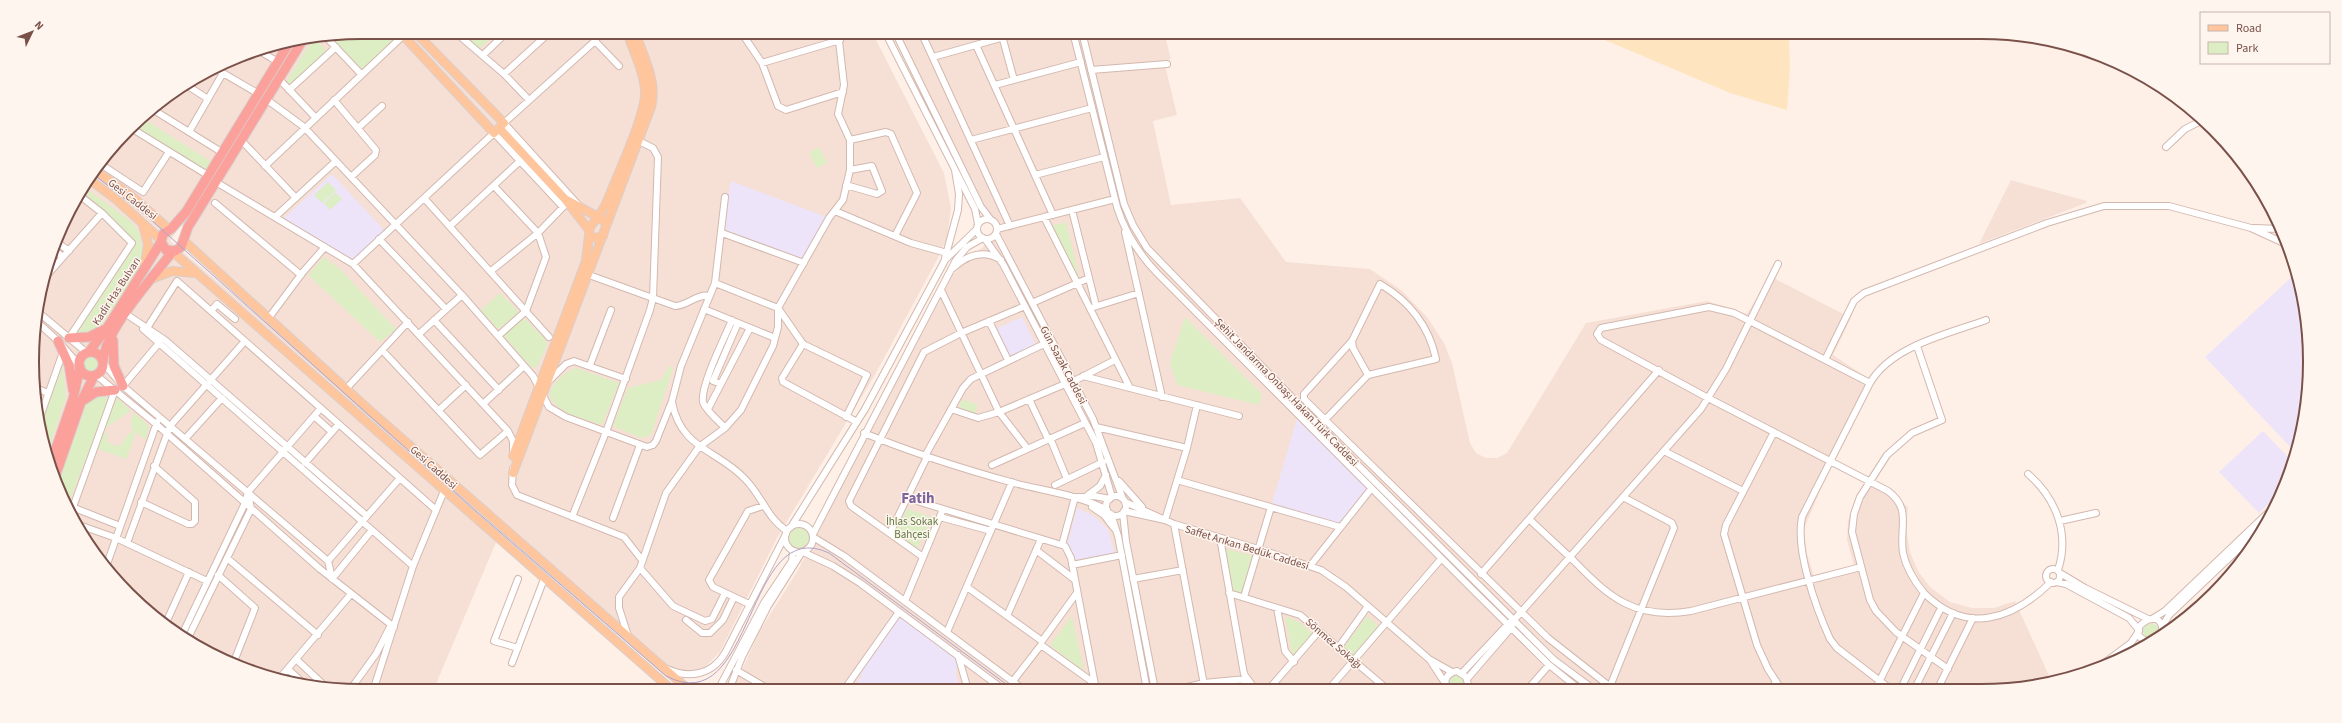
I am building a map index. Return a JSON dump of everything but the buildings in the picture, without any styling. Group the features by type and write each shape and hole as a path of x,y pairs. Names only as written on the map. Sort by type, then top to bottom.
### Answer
{"highway":[{"path":"286,48 278,62 263,96 241,140 212,179 186,212 170,230 162,234 161,241 164,248 172,252 180,249 183,240 212,179 223,153 263,96 279,79 300,45"},
{"path":"170,230 180,233 183,240"},
{"name":"Kadir Has Bulvarı","path":"103,363 112,328 142,272 161,241"},
{"name":"Kadir Has Bulvarı","path":"88,352 126,314 148,281 172,252"},
{"path":"69,338 93,336 112,328 113,362 119,388 92,394 81,402"},
{"path":"58,341 72,376 71,404"},
{"path":"53,456 71,404 82,356 88,352 98,354 103,363 102,370 95,376 81,402 58,469"},
{"path":"80,366 85,374 95,376"}],"main road":[{"path":"409,39 499,128"},
{"path":"421,39 589,232 596,238 603,236"},
{"path":"513,456 586,261 589,232 606,204 645,98 644,81 629,39"},
{"path":"513,473 608,226 651,107 653,93 652,79 638,39"},
{"name":"Gesi Caddesi","path":"100,173 134,198 170,230"},
{"name":"Gesi Caddesi","path":"93,183 116,200 161,241"},
{"path":"565,203 598,217 608,226"},
{"path":"142,272 148,249 143,225"},
{"name":"Gesi Caddesi","path":"183,240 346,389 629,639 682,684"},
{"name":"Gesi Caddesi","path":"172,252 665,684"},
{"path":"148,281 172,271 196,273"}],"street":[{"path":"265,166 397,39"},
{"path":"468,39 529,100"},
{"path":"483,55 500,39"},
{"path":"504,74 541,39"},
{"path":"746,39 762,63 778,106 782,110 842,92"},
{"path":"889,39 975,210 978,234 984,239"},
{"path":"898,39 981,207 991,220 995,222 996,232"},
{"path":"924,39 1010,226"},
{"path":"933,57 992,39"},
{"path":"1003,39 1014,80"},
{"name":"Şehit Jandarma Onbaşı Hakan Türk Caddesi","path":"1076,39 1114,199 1122,223 1135,247 1151,267 1441,559 1549,665 1573,684"},
{"name":"Şehit Jandarma Onbaşı Hakan Türk Caddesi","path":"1084,39 1124,204 1143,242 1165,269 1554,660 1586,684"},
{"path":"629,639 619,608 619,601 622,591 640,568 666,493 699,447 725,428 740,410 770,353 775,338 778,308 843,200 850,170 850,140 838,114 844,85 840,40 762,63"},
{"path":"329,41 361,74"},
{"path":"353,264 529,100 595,41 619,66"},
{"path":"976,45 1053,215"},
{"path":"289,90 336,47"},
{"path":"265,54 278,62"},
{"path":"994,85 1081,62"},
{"path":"1091,70 1167,64"},
{"path":"220,71 263,96 304,127 462,295 524,366 540,387 543,397 554,411 648,447 655,443 672,401 681,366 714,283 722,233 725,197"},
{"path":"189,132 223,73"},
{"path":"279,79 315,117"},
{"path":"191,88 208,98"},
{"path":"334,100 376,149 376,153 351,177"},
{"path":"358,128 382,106"},
{"path":"971,140 1092,108"},
{"path":"157,112 223,153"},
{"path":"2166,147 2185,129 2197,123"},
{"path":"491,270 538,233 565,203 520,161 499,128"},
{"path":"499,128 578,202 584,211"},
{"path":"135,131 353,264 508,430 513,441 512,485 517,495 624,537 642,560"},
{"path":"850,140 886,132 891,134 917,193 895,236"},
{"path":"241,140 296,198"},
{"path":"572,517 626,379 653,298 658,158 653,148 639,141"},
{"path":"105,167 143,192 169,152"},
{"path":"1035,175 1104,157"},
{"path":"276,217 336,161"},
{"path":"450,226 520,161"},
{"path":"846,185 876,194 882,191 872,166 850,170"},
{"path":"664,668 691,675 703,672 714,666 723,656 788,531 857,422 944,262 958,210 959,194 955,170"},
{"path":"494,186 538,233 546,257 526,312 498,336"},
{"path":"69,338 132,245 132,242 102,213 83,198"},
{"path":"424,198 491,270 549,337"},
{"path":"731,684 736,670 768,606 803,552 811,546 813,536 864,433 952,269 964,250 984,239 990,239 996,232 1010,226 1114,199"},
{"path":"216,203 301,275"},
{"path":"1825,360 1850,307 1854,301 1864,293 2047,223 2104,206 2169,206 2251,228 2279,241"},
{"path":"1072,210 1096,306"},
{"path":"835,211 895,236 947,253"},
{"path":"53,269 102,213"},
{"path":"1044,217 1130,388"},
{"path":"944,262 984,219 991,220"},
{"path":"1122,223 1162,397"},
{"path":"2251,228 2274,229"},
{"name":"Gün Sazak Caddesi","path":"996,232 1096,427 1124,501"},
{"path":"722,233 804,263"},
{"path":"379,239 446,309"},
{"name":"Gün Sazak Caddesi","path":"984,239 1002,261 1085,423 1103,462 1111,498"},
{"path":"61,245 69,251"},
{"path":"268,319 301,275 325,247"},
{"path":"58,253 63,257"},
{"path":"952,269 964,260 976,254 989,254 1002,261"},
{"path":"1466,684 1467,679 1514,620 1664,451 1708,398 1750,321 1778,264"},
{"path":"589,275 678,306 702,296 709,296"},
{"path":"1032,303 1089,278"},
{"path":"147,328 177,281 436,510"},
{"path":"714,283 778,308 803,344 867,375 846,416"},
{"path":"1319,425 1326,419 1368,375 1436,359 1428,335 1418,318 1407,305 1380,284 1352,341 1303,396 1305,401 1326,419 1521,613 1571,658 1604,684"},
{"path":"941,290 999,412 1027,448"},
{"path":"1090,308 1139,293"},
{"path":"419,334 462,295"},
{"path":"211,311 218,304 235,319"},
{"path":"923,557 849,504 922,355 928,349 961,333 1025,306"},
{"path":"1870,383 1730,311 1709,307 1601,328 1597,331 1597,334 1601,340 1659,370 1708,398 1891,493 1901,506 1904,514 1902,534 1904,555 1910,570 1924,593 1941,608 1953,613 1973,618 1998,616 2014,611 2032,600 2060,577 2059,571 2063,546 2060,521 2047,495 2028,474"},
{"path":"704,309 775,338"},
{"path":"590,365 611,310"},
{"path":"228,327 241,311"},
{"path":"126,314 165,340 209,383 362,522 413,566"},
{"path":"126,314 159,343 209,383 222,398 284,450 305,463 367,516"},
{"path":"43,316 88,352"},
{"path":"434,320 499,390"},
{"path":"1883,684 1833,643 1810,580 1800,547 1800,523 1870,383 1886,362 1898,354 1917,346 1986,320"},
{"path":"989,321 1008,360"},
{"path":"346,389 408,322"},
{"path":"721,384 713,381 735,322"},
{"path":"725,428 703,401 705,384 735,322"},
{"path":"41,326 58,341 80,366"},
{"path":"708,409 750,328"},
{"path":"126,542 166,433 170,426 245,341"},
{"path":"1352,341 1353,348 1368,375"},
{"path":"73,506 119,388 159,343"},
{"path":"803,344 782,378 783,382 857,422"},
{"path":"890,533 926,457 965,385 980,373 1044,344"},
{"path":"1917,346 1942,420 1917,430 1901,441 1887,455 1858,502 1852,526 1852,538 1873,606 1884,621 1902,637 1948,668"},
{"path":"382,350 480,455 508,430"},
{"path":"43,409 63,352"},
{"path":"1072,382 1116,360"},
{"path":"549,381 572,362 590,365 626,379"},
{"path":"103,363 119,388 156,424 332,579 393,626"},
{"path":"483,404 524,366"},
{"path":"1481,574 1659,370"},
{"path":"95,376 119,388 160,418 248,492 328,561 332,579"},
{"path":"1083,376 1240,416"},
{"path":"952,409 978,418 999,412 1065,384"},
{"path":"438,410 466,385"},
{"path":"41,390 48,393"},
{"path":"185,439 222,398"},
{"path":"1029,399 1067,479"},
{"path":"672,401 682,428 699,447 720,459 742,476 753,488 762,506 770,517 788,531"},
{"path":"864,433 926,457 1012,482 1095,503 1118,516 1123,512 1165,520 1187,448 1197,405"},
{"path":"184,631 245,503 248,492 321,408"},
{"path":"314,416 332,432"},
{"path":"108,561 156,424 160,418"},
{"path":"992,465 1085,423"},
{"path":"305,463 339,424"},
{"path":"1096,427 1187,448"},
{"path":"1774,432 1726,525 1724,534 1757,645 1778,684"},
{"path":"613,518 640,445"},
{"path":"1664,451 1743,491"},
{"path":"1055,485 1103,462"},
{"path":"141,502 188,524 192,524 195,521 195,502 154,466"},
{"path":"1113,471 1132,498 1155,516"},
{"path":"1087,496 1100,486 1106,475"},
{"path":"328,561 400,478"},
{"path":"1177,480 1340,527"},
{"path":"947,632 1012,482"},
{"path":"1310,566 1371,489"},
{"path":"375,684 413,566 444,491"},
{"path":"190,635 251,509 248,492"},
{"path":"1075,497 1087,496 1111,498 1116,496 1155,516"},
{"path":"1075,497 1101,512 1118,536"},
{"path":"1062,545 1075,497"},
{"path":"1611,684 1674,528 1672,523 1623,497"},
{"path":"907,498 1065,546 1071,558 1076,594 1094,684"},
{"path":"1111,498 1107,503 1118,536 1122,555 1145,684"},
{"path":"1124,501 1123,512 1133,579 1154,684"},
{"path":"749,604 711,586 710,579 748,510 762,506"},
{"path":"1244,597 1271,507"},
{"path":"905,601 943,509"},
{"path":"75,510 120,526"},
{"path":"2060,521 2096,513"},
{"path":"940,516 991,531"},
{"name":"Saffet Arıkan Bedük Caddesi","path":"1155,516 1174,524 1310,566 1332,577 1429,659"},
{"path":"2116,654 2130,643 2139,631 2141,624 2165,611 2263,518"},
{"path":"1529,519 1607,594 1623,603 1641,610 1666,613 1684,612 1861,567"},
{"path":"996,684 838,569 803,552 793,551 786,543 788,531 799,524 805,526 813,536 844,556 1016,684"},
{"path":"1174,524 1204,684"},
{"path":"84,527 126,542 207,581"},
{"path":"332,579 372,530"},
{"path":"2164,627 2169,615 2252,536"},
{"path":"1220,538 1247,681 1250,684"},
{"path":"1007,616 1041,539"},
{"path":"1036,550 1074,579"},
{"path":"721,684 764,603 792,561 793,551"},
{"path":"1072,565 1122,555"},
{"path":"227,558 318,635"},
{"path":"1333,684 1441,559"},
{"path":"640,568 673,606 705,621 712,619 725,593"},
{"path":"2144,640 2129,618 2066,584 2054,582 2047,578 2047,572 2052,569 2059,571 2150,619 2157,620 2162,628"},
{"path":"1133,579 1183,570"},
{"path":"168,619 189,572"},
{"path":"218,575 255,608 237,659"},
{"path":"518,579 494,641 518,648"},
{"path":"512,663 544,579"},
{"path":"967,587 1042,643 1091,684"},
{"name":"Sönmez Sokağı","path":"1229,592 1300,615 1381,684"},
{"path":"1880,682 1924,593"},
{"path":"284,674 351,594"},
{"path":"1012,681 1042,643 1076,594"},
{"path":"686,620 702,633 710,633 723,620 734,597"},
{"path":"1338,648 1368,606"},
{"path":"1277,608 1285,651 1294,662"},
{"path":"1903,684 1941,608"},
{"path":"848,684 899,612"},
{"path":"1917,684 1953,613"},
{"path":"1940,684 1973,618"},
{"path":"355,684 376,654 393,626"},
{"path":"1462,673 1509,626"},
{"path":"1274,684 1319,631"},
{"path":"958,655 966,684"},
{"path":"1429,659 1452,672 1462,673 1467,679"},
{"path":"1429,659 1444,684"},
{"path":"297,660 320,681"},
{"path":"1532,684 1549,665"},
{"path":"288,670 296,677"},
{"path":"736,670 760,684"},
{"path":"1446,684 1446,677 1452,672"},
{"path":"1221,684 1247,681"},
{"path":"1244,684 1247,681"}],"shaded area":[{"path":"362,39 876,39 944,173 951,208 947,238 938,258 876,373 777,538 720,652 703,669 692,672 670,669 462,492 189,241 192,228 304,44"},
{"path":"901,39 1166,39 1171,59 1164,61 1177,115 1153,121 1171,205 1240,198 1286,262 1370,269 1401,290 1427,317 1444,343 1452,363 1470,443 1476,453 1486,458 1497,458 1507,453 1586,323 1707,301 1747,314 1770,276 1851,318 1833,355 1868,378 1804,529 1807,554 1814,576 1854,566 1847,540 1848,521 1856,496 1871,479 1908,507 1906,529 1910,552 1918,571 1930,587 1950,602 1972,608 1994,608 2015,601 2049,676 2023,681 1980,684 736,684 759,632 798,570 952,275 1008,224 999,223 990,217"},
{"path":"293,47 255,111 170,241 263,320 500,533 436,684 362,684 319,681 278,673 238,659 219,651 182,630 149,604 133,590 93,541 72,504 64,485 56,465 45,424 39,362 45,299 56,258 64,238 72,219 93,182 133,133 182,93 219,72 238,64 258,56"},
{"path":"332,174 383,229 382,234 356,259 350,259 283,219"},
{"path":"2011,180 2087,201 2086,203 1979,244"},
{"path":"731,181 829,218 804,263 721,236"},
{"path":"2292,277 2300,319 2303,362 2300,404 2291,448 2205,357"},
{"path":"1022,317 1039,351 1008,364 991,331"},
{"path":"1298,415 1371,489 1340,527 1271,507"},
{"path":"2263,431 2288,457 2271,502 2259,513 2219,472"},
{"path":"1077,508 1094,516 1108,529 1115,554 1073,560 1067,545"},
{"path":"899,612 958,655 956,674 958,684 856,684 862,675 857,672"}],"green space":[{"path":"396,39 396,40 359,74 327,41"},
{"path":"469,39 490,39 479,49"},
{"path":"319,42 330,54 289,91 284,86 310,43"},
{"path":"147,121 213,163 205,176 134,132"},
{"path":"819,147 827,163 817,168 809,153"},
{"path":"328,182 336,190 322,203 314,195"},
{"path":"88,190 129,220 136,228 140,236 143,256 137,272 99,329 75,336 135,242 87,198 89,196 86,194"},
{"path":"335,192 342,199 330,210 324,203"},
{"path":"1066,222 1080,281 1077,282 1050,226"},
{"path":"324,257 340,269 396,329 380,342 308,275"},
{"path":"500,293 519,312 500,328 497,328 481,310"},
{"path":"523,317 545,339 547,346 537,366 532,368 504,336"},
{"path":"1185,317 1262,394 1259,405 1177,385 1170,363"},
{"path":"91,355 97,358 100,364 97,370 91,373 85,370 82,364 85,358"},
{"path":"62,363 66,397 50,445 43,413"},
{"path":"669,366 673,368 651,435 641,438 613,426 628,388 661,380"},
{"path":"576,368 619,383 602,425 564,411 553,401 549,394 553,386 560,378"},
{"path":"99,396 109,398 70,500 61,477 87,403 91,399"},
{"path":"114,398 118,398 131,411 105,428"},
{"path":"962,399 978,405 974,417 958,411"},
{"path":"135,413 149,426 146,440 131,429 131,419"},
{"path":"131,431 135,434 127,459 98,449 97,446 103,432 107,434 107,442 119,447"},
{"name":"İhlas Sokak Bahçesi","path":"907,509 932,517 917,549 895,533"},
{"path":"799,528 806,531 809,538 806,545 799,548 792,545 789,538 792,531"},
{"path":"1226,549 1254,556 1242,595 1231,592 1224,551"},
{"path":"1072,616 1084,671 1050,645"},
{"path":"1285,616 1299,622 1314,635 1297,658 1292,653"},
{"path":"1367,616 1381,628 1353,661 1342,650"},
{"path":"2148,623 2154,623 2159,628 2159,631 2147,638 2143,634 2143,628"},
{"path":"1456,674 1462,676 1463,684 1449,684 1448,682 1450,676"}],"sand":[{"path":"1603,39 1789,39 1790,70 1787,110 1730,93"}],"tram line":[{"path":"97,177 149,218 477,512 666,676 695,683 717,671 735,647 764,587 780,562 801,549 829,553 1006,684"}],"district":[{"name":"Fatih","path":"918,498"}]}
